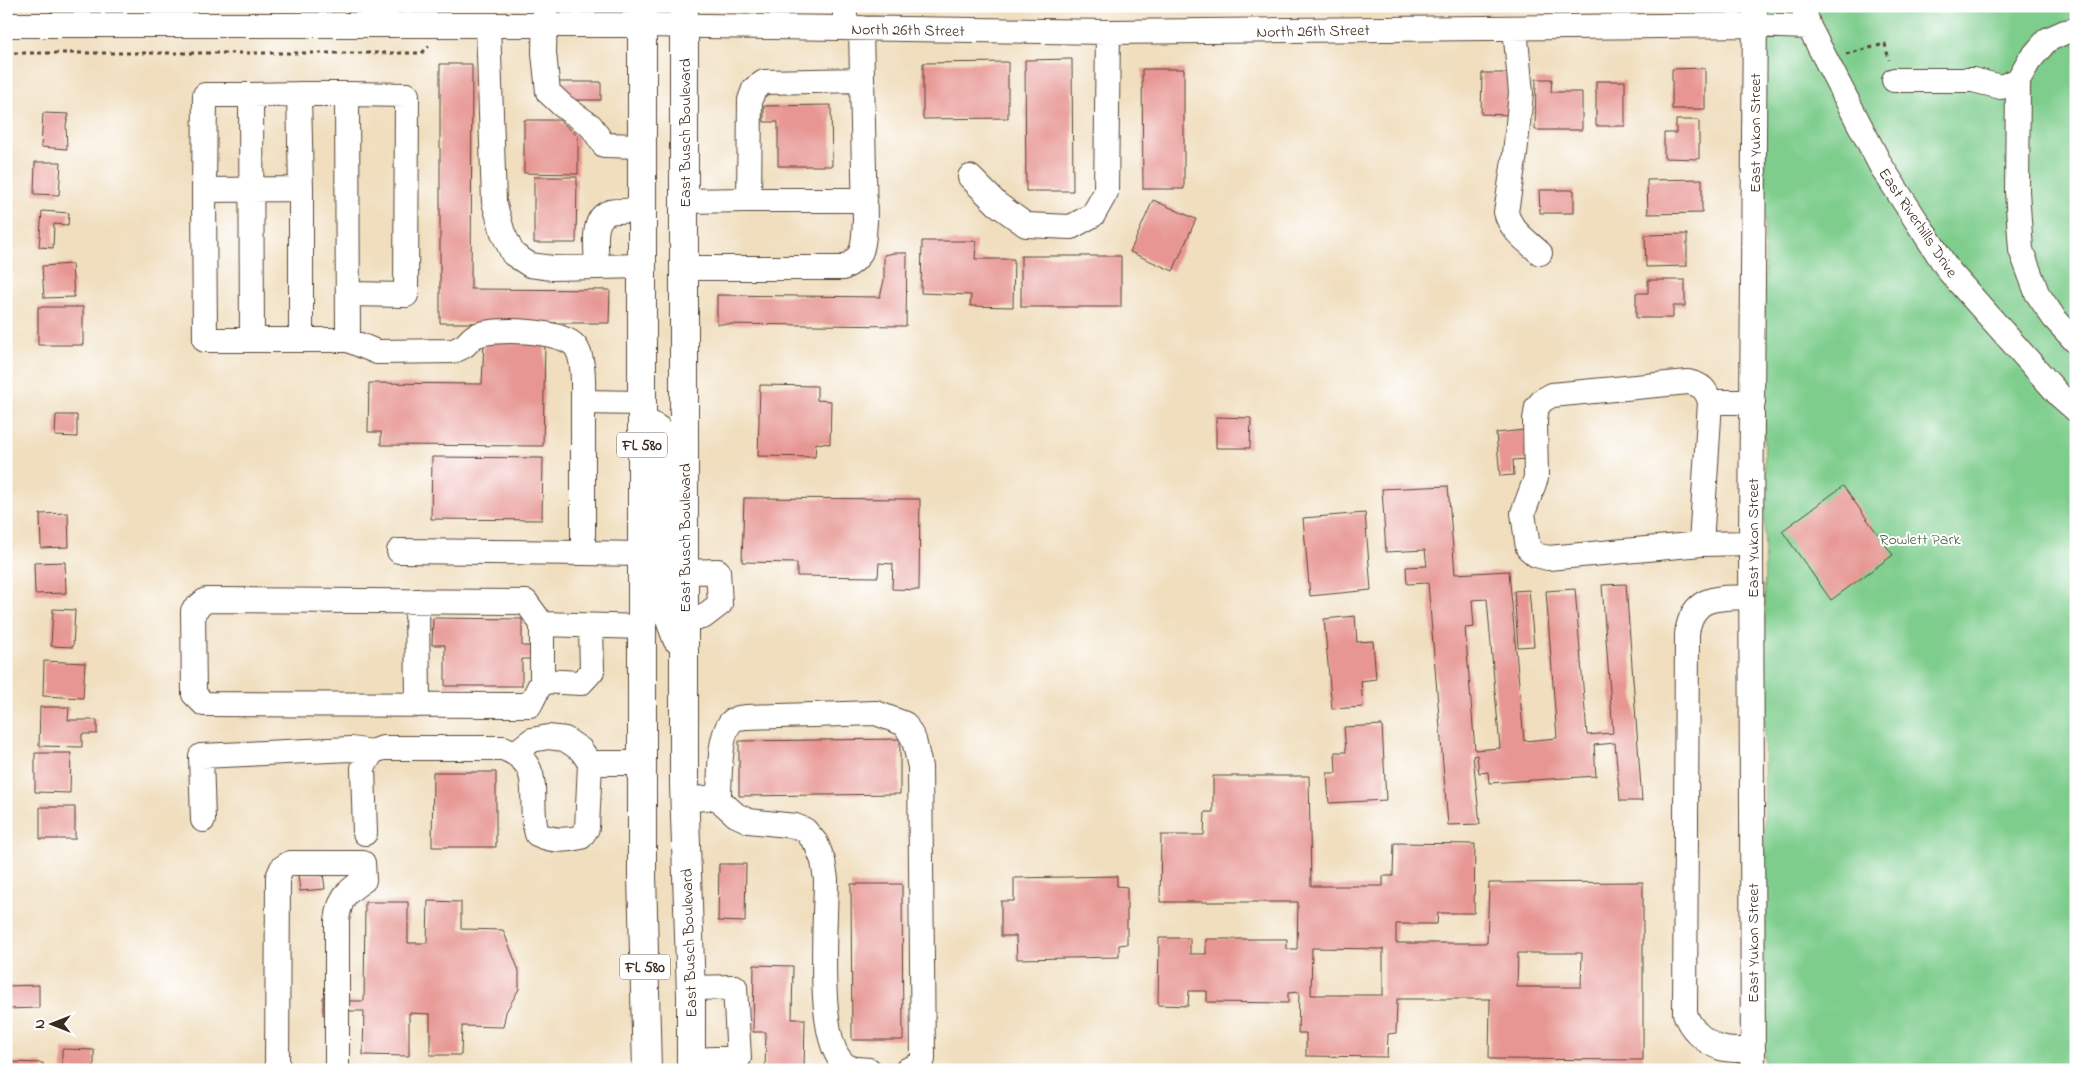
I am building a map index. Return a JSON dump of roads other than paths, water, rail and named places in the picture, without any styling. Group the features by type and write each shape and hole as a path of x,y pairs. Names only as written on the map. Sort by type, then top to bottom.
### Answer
{"main road":[{"name":"FL 580","path":"642,16 642,874 647,1070"},
{"name":"East Busch Boulevard","path":"684,16 684,800 690,988 690,1065"},
{"path":"642,411 658,430 662,440 663,601 684,657"}],"street":[{"name":"North 26th Street","path":"6,25 488,25 545,16 684,16 1108,32 1515,28 1755,16 1806,17"},
{"path":"545,16 544,53 548,92 590,126 604,145 642,146"},
{"name":"East Yukon Street","path":"1753,1060 1751,543 1755,16"},
{"name":"East Riverhills Drive","path":"1806,17 1881,166 1949,271 2060,396 2076,410"},
{"path":"684,268 843,268 856,262 862,248 864,200 862,80 851,21"},
{"path":"488,25 494,202 503,233 513,254 530,265 552,268 642,266"},
{"path":"1515,28 1521,93 1515,154 1506,212 1508,221 1513,228 1540,253"},
{"path":"2076,30 2065,32 2047,40 2029,60 2018,80 2017,191 2021,250 2037,293 2054,318 2076,342"},
{"path":"970,177 997,204 1026,225 1071,227 1094,215 1106,192 1108,32"},
{"path":"749,200 750,100 754,89 764,82 862,80"},
{"path":"1894,80 1973,80 2001,87 2018,80"},
{"path":"299,94 301,340"},
{"path":"347,94 348,340"},
{"path":"348,294 406,294 407,95 205,95 205,340 348,340 377,352 386,352 454,351 464,346 474,336 490,332 543,332 561,337 575,346 582,368 583,553"},
{"path":"251,95 252,340"},
{"path":"204,190 300,190"},
{"path":"684,201 864,200"},
{"path":"597,267 597,225 602,216 611,212 642,211"},
{"path":"1701,544 1710,402 1707,391 1700,384 1688,382 1552,395 1543,400 1537,407 1535,420 1536,478 1523,513 1528,548 1536,555 1548,558 1701,544 1751,543"},
{"path":"583,402 642,411"},
{"path":"1710,402 1753,402"},
{"path":"399,551 642,554"},
{"path":"684,572 718,571 720,604 703,617 684,617"},
{"path":"1751,598 1711,600 1694,610 1689,619 1687,644 1685,1013 1687,1020 1697,1033 1719,1048 1753,1060"},
{"path":"206,600 526,602 542,624 542,681 530,705 204,704 194,694 193,611 206,600"},
{"path":"417,601 418,705"},
{"path":"542,624 642,627"},
{"path":"542,681 581,683 592,671 591,626"},
{"path":"716,797 719,793 725,734 735,719 746,717 876,713 905,724 914,740 920,767 923,1059 920,1065 907,1070"},
{"path":"203,820 201,756 351,749 372,752 383,748 503,748 515,753 527,763 532,778 533,822 537,834 547,839 571,840 581,837 587,828 590,763 581,750 565,739 548,737 532,740 515,753"},
{"path":"365,833 363,768 372,752"},
{"path":"590,763 642,763"},
{"path":"684,800 716,797 736,815 749,821 795,826 805,830 816,843 823,862 826,879 825,1006 832,1048 842,1063 851,1069 869,1070"},
{"path":"277,1070 278,877 282,868 290,863 363,862 364,880 348,891 340,904 337,921 337,1070"},
{"path":"690,988 735,987 746,1064 690,1065"}],"park label":[{"name":"Rowlett Park","path":"1920,538"}]}
